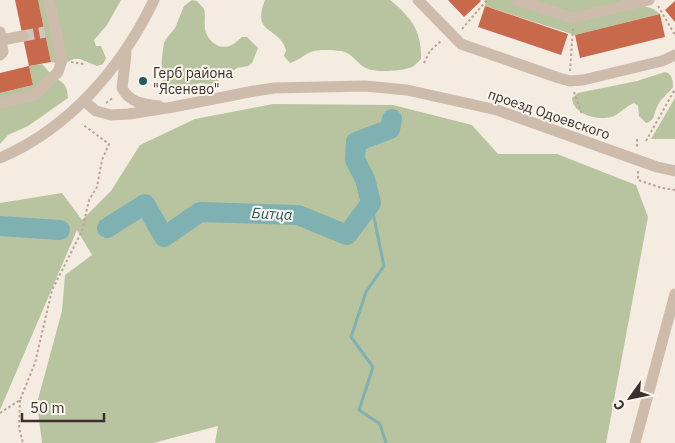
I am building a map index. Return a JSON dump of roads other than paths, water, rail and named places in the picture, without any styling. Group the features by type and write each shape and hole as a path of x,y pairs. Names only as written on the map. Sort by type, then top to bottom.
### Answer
{"street":[{"path":"0,103 35,95 58,72 62,60 50,31 49,0"},
{"path":"0,158 34,140 84,101 103,81 127,50 142,27 154,0"},
{"path":"418,0 452,36 470,48 570,80 583,80 662,61 675,55"},
{"path":"516,0 573,18 649,0"},
{"path":"0,55 3,52 1,36 23,36"},
{"name":"проезд Одоевского","path":"127,50 122,74 124,93 132,101 140,104 173,107"},
{"name":"проезд Одоевского","path":"84,101 96,111 111,115 173,107 274,88 365,86 406,90 497,110 644,163 675,171"},
{"path":"635,443 675,294"}],"waterway":[{"name":"Битца","path":"107,228 145,204 164,237 200,212 298,215 347,235 371,203 365,179 355,160 356,142 390,129 392,119"},
{"path":"371,203 384,266 366,292 351,337 373,367 359,410 380,424 386,443"},
{"name":"Битца","path":"0,226 60,230"}],"tunnel":[{"path":"23,36 45,32"}],"place":[{"name":"Герб района \"Ясенево\"","path":"143,81"}]}
